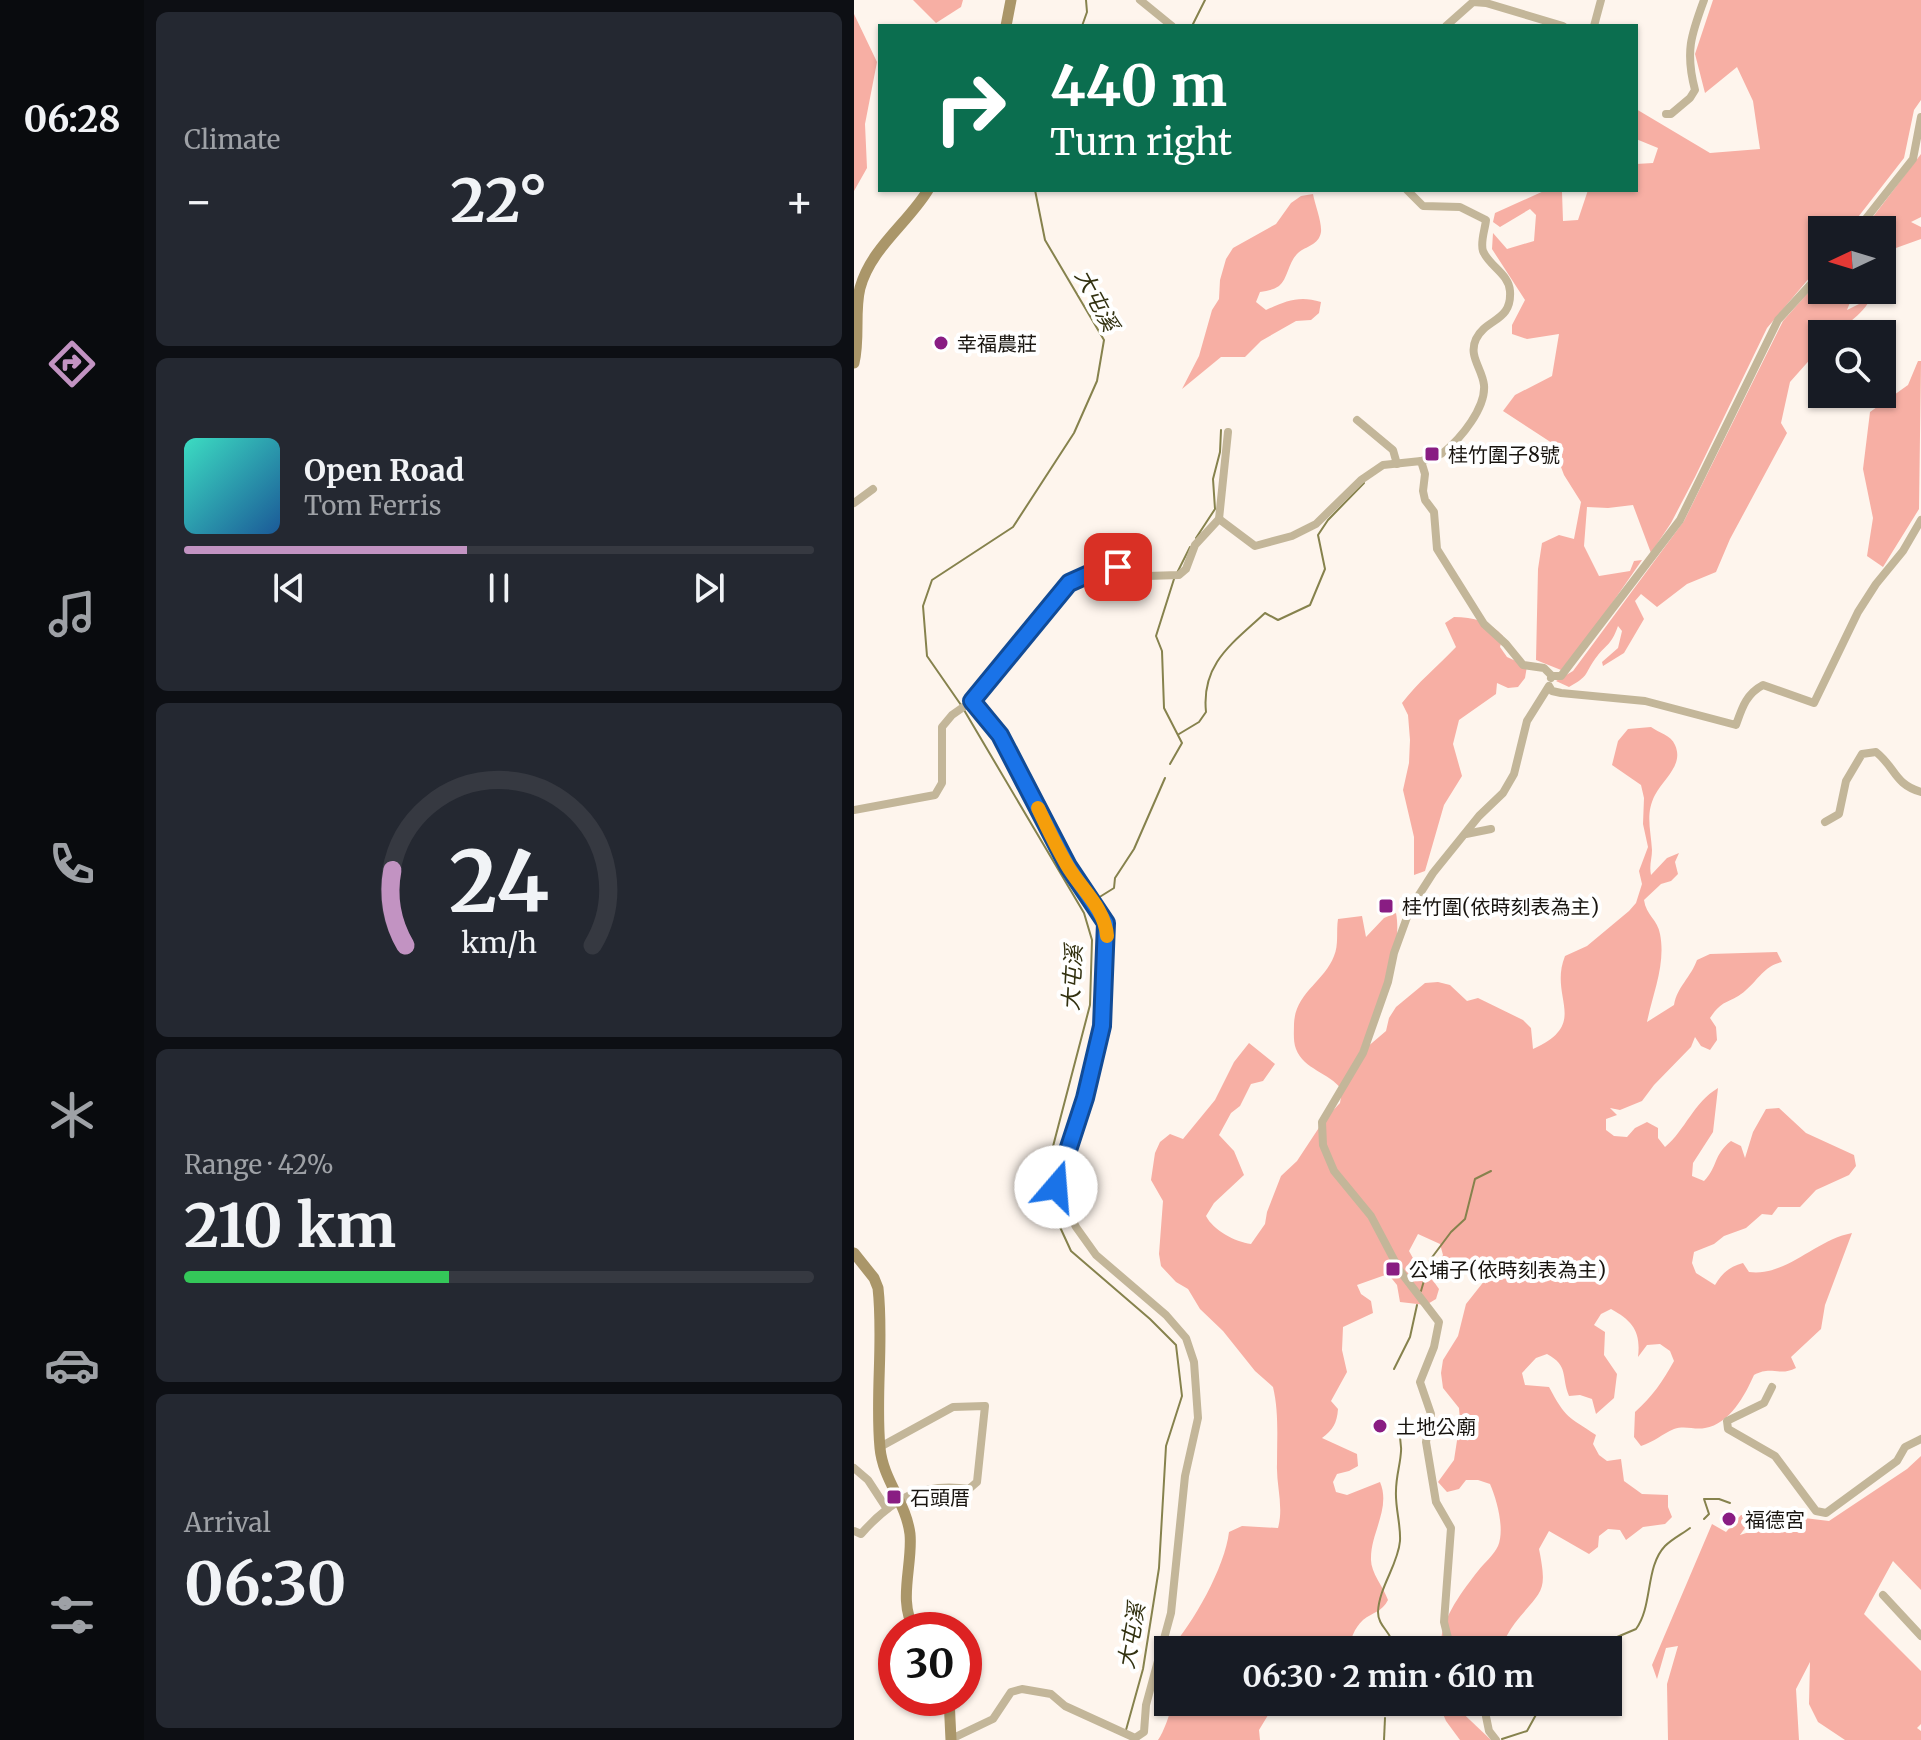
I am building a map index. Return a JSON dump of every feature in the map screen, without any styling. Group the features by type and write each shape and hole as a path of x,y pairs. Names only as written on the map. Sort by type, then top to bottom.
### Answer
{"street":[{"path":"1006,24 1011,0"},
{"path":"1140,0 1170,24"},
{"path":"1595,24 1601,0"},
{"path":"1666,114 1681,106 1695,90 1688,55 1691,33 1704,0"},
{"path":"1448,24 1473,2 1556,24"},
{"path":"1868,216 1913,159 1921,117"},
{"path":"854,363 859,343 858,297 861,283 886,240 926,192"},
{"path":"1219,519 1255,546 1292,536 1316,524 1361,480 1383,465 1421,461 1442,454 1464,429 1485,397 1473,346 1477,335 1510,304 1510,288 1484,254 1482,243 1486,220 1460,207 1423,206 1409,192"},
{"path":"1421,461 1425,474 1425,500 1434,512 1437,549 1484,624 1523,665 1544,668 1552,676 1561,676 1680,520 1778,320 1808,287"},
{"path":"1357,420 1393,450 1397,464"},
{"path":"854,810 935,795 942,783 942,727 952,715 970,703 1069,583 1098,570 1118,567 1147,576 1175,575 1186,569 1195,545 1219,519 1228,432"},
{"path":"854,503 873,489"},
{"path":"1549,686 1552,691 1561,693 1645,701 1736,725 1752,691 1763,685 1814,703 1858,612 1903,551 1921,520"},
{"path":"1448,1636 1444,1622 1451,1528 1436,1502 1426,1442 1431,1414 1420,1382 1434,1347 1439,1322 1400,1271 1371,1216 1334,1171 1323,1145 1322,1122 1363,1053 1410,909 1433,873 1503,793 1514,774 1527,721 1552,676"},
{"path":"950,1716 951,1740 993,1719 1011,1692 1022,1689 1051,1694 1065,1706 1135,1738 1144,1732 1146,1705 1171,1613 1185,1476 1198,1418 1194,1362 1186,1338 1166,1315 1096,1255 1076,1227 1056,1187 1085,1098 1102,1026 1106,923 1068,866 1000,735 970,703"},
{"path":"1825,822 1839,814 1846,781 1862,754 1876,752 1887,761 1897,781 1921,792"},
{"path":"1465,834 1491,829"},
{"path":"855,1256 874,1278 878,1288 880,1447 884,1473 907,1518 910,1536 908,1612"},
{"path":"1772,1387 1764,1403 1727,1421 1728,1429 1775,1456 1816,1511 1826,1513 1897,1461 1905,1447 1921,1439"},
{"path":"854,1531 861,1534 899,1500 928,1488 969,1489 977,1482 985,1406 953,1407 880,1447"},
{"path":"854,1468 868,1480 887,1509"},
{"path":"1883,1595 1921,1636"},
{"path":"1486,1716 1489,1731 1496,1740"}],"shaded area":[{"path":"913,0 963,0 961,7 936,23"},
{"path":"1713,0 1921,0 1921,100 1914,110 1904,158 1859,216 1808,216 1808,280 1767,328 1695,477 1651,553 1633,505 1587,507 1584,546 1599,576 1630,571 1634,561 1642,560 1561,670 1536,660 1538,569 1542,543 1559,535 1574,539 1581,502 1564,475 1552,443 1503,411 1515,395 1552,376 1559,334 1527,339 1512,334 1512,325 1525,300 1492,249 1493,233 1507,249 1534,241 1536,215 1530,209 1500,227 1493,222 1495,213 1542,192 1562,192 1563,221 1578,220 1587,192 1638,192 1638,164 1653,163 1658,148 1638,140 1638,110 1710,153 1760,149 1753,101 1737,67 1705,93 1695,54"},
{"path":"854,14 877,62 865,124 867,168 854,191"},
{"path":"1921,154 1921,217 1911,222 1921,227 1921,239 1896,248 1896,216 1874,216"},
{"path":"1313,194 1320,236 1295,257 1282,283 1260,292 1256,302 1266,310 1293,300 1313,300 1321,302 1319,313 1311,320 1296,321 1261,341 1245,357 1221,357 1182,389 1199,356 1212,310 1219,299 1226,259 1233,248 1276,224 1291,203 1301,196"},
{"path":"1808,293 1808,304 1849,304 1847,310 1867,304 1852,320 1808,320 1808,362 1790,382 1781,423 1787,433 1730,539 1716,572 1687,584 1657,607 1641,594 1635,601 1644,619 1624,653 1603,666 1602,662 1618,648 1622,631 1618,626 1611,641 1583,678 1569,687 1556,681 1573,671 1684,521 1783,321"},
{"path":"1918,361 1921,361 1919,509 1883,567 1867,556 1873,518 1863,469 1870,412 1876,408 1896,408 1896,394 1908,385"},
{"path":"1454,617 1475,619 1493,627 1503,636 1500,647 1507,657 1527,666 1525,678 1518,687 1508,688 1497,683 1496,694 1459,720 1453,744 1462,776 1444,805 1425,871 1414,875 1414,837 1403,790 1410,740 1408,715 1402,703 1456,647 1445,623"},
{"path":"1651,727 1671,739 1677,752 1675,765 1655,795 1650,809 1651,875 1667,858 1679,853 1675,862 1678,874 1644,900 1659,929 1661,945 1660,967 1647,1022 1674,1005 1697,960 1710,954 1777,952 1782,962 1766,970 1751,986 1715,1011 1710,1018 1716,1027 1717,1040 1710,1050 1701,1046 1695,1037 1691,1047 1642,1101 1620,1110 1610,1108 1617,1115 1606,1119 1606,1130 1614,1136 1627,1137 1647,1122 1658,1128 1658,1138 1665,1147 1702,1101 1718,1088 1713,1132 1693,1163 1692,1176 1704,1181 1721,1151 1731,1141 1741,1146 1745,1158 1753,1132 1766,1109 1779,1108 1806,1133 1854,1155 1856,1166 1849,1175 1816,1190 1800,1207 1778,1207 1772,1215 1762,1214 1746,1228 1694,1252 1692,1263 1696,1273 1715,1285 1726,1271 1743,1263 1749,1272 1776,1269 1852,1233 1825,1305 1821,1329 1791,1357 1796,1368 1754,1375 1741,1400 1722,1421 1705,1428 1674,1429 1641,1446 1634,1437 1635,1412 1652,1395 1670,1368 1674,1361 1670,1351 1660,1344 1647,1345 1638,1357 1637,1334 1630,1323 1611,1309 1601,1314 1594,1325 1605,1332 1604,1355 1617,1374 1614,1398 1596,1414 1592,1399 1580,1395 1569,1396 1562,1367 1554,1358 1547,1354 1536,1358 1522,1373 1525,1385 1549,1387 1568,1416 1596,1435 1593,1444 1599,1455 1607,1461 1621,1459 1624,1481 1642,1494 1668,1495 1672,1517 1665,1524 1643,1527 1626,1540 1620,1530 1608,1529 1599,1536 1598,1547 1589,1554 1549,1531 1539,1549 1543,1575 1540,1590 1507,1636 1442,1636 1452,1608 1496,1549 1500,1539 1500,1523 1490,1484 1466,1480 1459,1489 1447,1492 1438,1482 1454,1460 1460,1421 1459,1408 1443,1388 1443,1360 1458,1336 1466,1304 1485,1280 1480,1269 1457,1275 1442,1271 1436,1266 1443,1255 1440,1244 1418,1234 1409,1251 1439,1289 1436,1299 1426,1305 1400,1302 1397,1285 1388,1274 1357,1285 1361,1294 1371,1301 1373,1313 1343,1327 1342,1350 1347,1372 1331,1401 1338,1409 1335,1422 1322,1438 1357,1454 1358,1466 1337,1474 1333,1482 1336,1492 1347,1495 1380,1482 1382,1511 1371,1563 1388,1600 1386,1604 1360,1623 1352,1636 1180,1636 1206,1594 1221,1562 1229,1532 1242,1526 1278,1528 1277,1415 1273,1387 1200,1309 1188,1289 1176,1282 1161,1266 1163,1201 1151,1180 1160,1142 1170,1134 1183,1139 1215,1100 1234,1062 1249,1043 1275,1064 1263,1081 1251,1084 1219,1135 1234,1151 1244,1175 1214,1203 1206,1216 1225,1234 1251,1244 1265,1224 1281,1176 1297,1161 1324,1120 1340,1103 1342,1090 1305,1062 1296,1049 1294,1036 1299,1004 1334,956 1338,919 1362,916 1366,937 1384,918 1396,913 1396,947 1392,966 1359,1054 1386,1031 1396,1007 1425,983 1450,985 1467,1001 1478,998 1523,1020 1531,1028 1533,1049 1550,1039 1560,1029 1564,1019 1561,971 1565,956 1587,946 1629,911 1636,903 1642,884 1639,871 1648,847 1641,785 1612,765 1618,741 1628,729"},
{"path":"1921,1456 1921,1590 1893,1561 1864,1614 1921,1671 1921,1724 1917,1728 1921,1731 1921,1740 1845,1740 1818,1722 1809,1704 1810,1662 1796,1689 1799,1740 1668,1740 1667,1684 1678,1646 1666,1648 1657,1679 1652,1665 1712,1524 1726,1532 1741,1515 1753,1517 1740,1535 1796,1517 1829,1521 1907,1469"},
{"path":"1169,1716 1268,1716 1259,1730 1260,1740 1158,1740"},
{"path":"1444,1716 1466,1716 1491,1740 1460,1740"}],"waterway":[{"path":"1083,24 1087,12 1086,0"},
{"name":"大屯溪","path":"1193,24 1205,0"},
{"name":"大屯溪","path":"961,705 927,656 923,606 932,580 1013,527 1074,433 1097,381 1104,340 1045,240 1035,192"},
{"path":"1196,538 1215,509 1213,479 1220,452 1221,430"},
{"path":"1179,734 1199,722 1206,712 1209,680 1214,667 1231,645 1265,613 1278,620 1310,605 1325,569 1318,535 1328,520 1364,483"},
{"path":"1177,573 1190,547"},
{"path":"1170,764 1182,743 1164,708 1162,651 1156,636 1174,579"},
{"name":"大屯溪","path":"964,710 1084,913 1092,940 1090,1005 1051,1154 1048,1201 1071,1251 1176,1345 1182,1396 1166,1446 1159,1568 1143,1669 1126,1730"},
{"path":"1098,898 1114,888 1115,878 1134,849 1165,778"},
{"path":"1421,1291 1430,1260 1465,1219 1475,1179 1491,1171"},
{"path":"1394,1369 1410,1337 1417,1305"},
{"path":"1389,1636 1378,1612 1400,1541 1396,1497 1401,1453 1398,1431"},
{"path":"1704,1519 1709,1514 1704,1499 1730,1503"},
{"path":"1619,1636 1636,1629 1641,1620 1659,1555 1668,1543 1690,1528"},
{"path":"1502,1739 1527,1731 1535,1716"},
{"path":"1384,1740 1385,1718"}],"slow traffic":[{"path":"1038,808 1068,866 1106,923 1107,936"}],"place":[{"name":"幸福農莊","path":"941,343"},
{"name":"桂竹圍子8號","path":"1432,454"},
{"name":"桂竹圍(依時刻表為主)","path":"1386,906"},
{"name":"公埔子(依時刻表為主)","path":"1393,1269"},
{"name":"土地公廟","path":"1380,1426"},
{"name":"石頭厝","path":"894,1497"},
{"name":"福德宮","path":"1729,1519"}],"route":[{"path":"1056,1187 1085,1098 1102,1026 1106,923 1068,866 1000,735 972,701 1069,583 1098,570 1118,567"}]}
